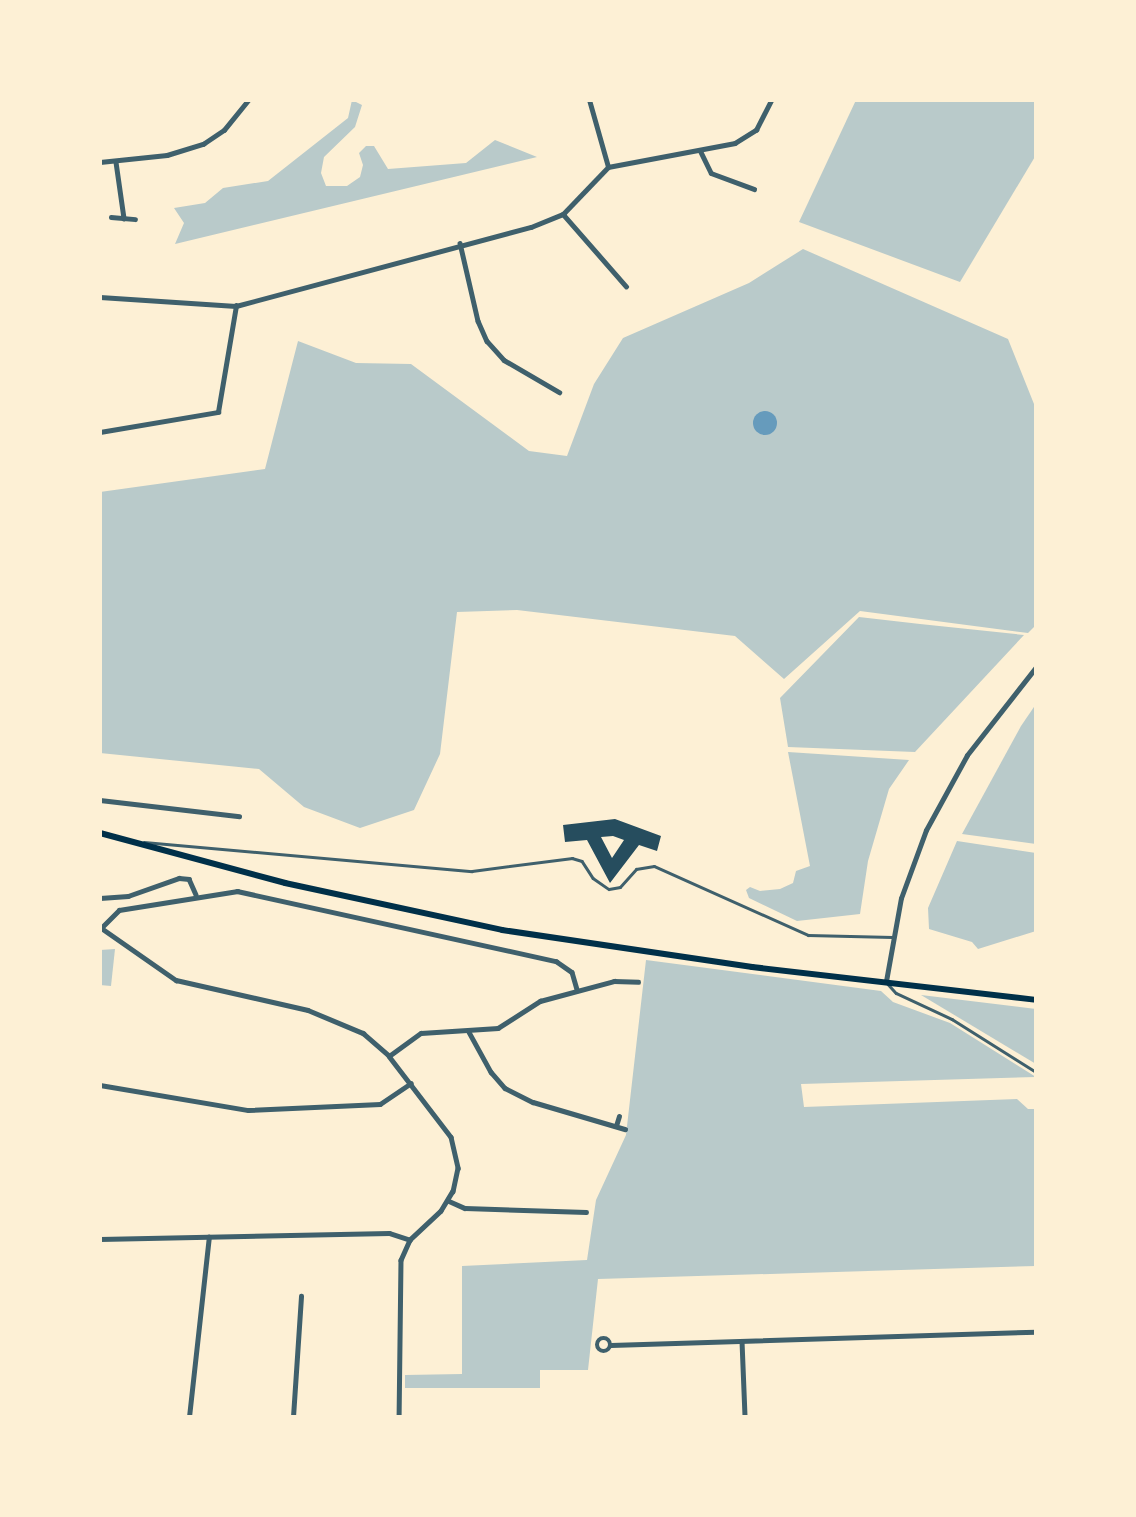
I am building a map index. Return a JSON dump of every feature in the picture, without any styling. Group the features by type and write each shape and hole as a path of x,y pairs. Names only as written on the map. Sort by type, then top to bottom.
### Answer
{"main road":[{"path":"100,833 285,883 502,930 752,967 1036,1000"}],"street":[{"path":"100,162 167,155 213,139 248,100"},
{"path":"589,100 608,167"},
{"path":"100,297 236,306 460,243 531,227 563,214 608,167 700,150 746,138 765,118 771,100"},
{"path":"700,150 711,173 754,189"},
{"path":"116,162 124,218"},
{"path":"563,214 626,286"},
{"path":"111,217 135,219"},
{"path":"460,243 478,321 487,341 504,360 559,392"},
{"path":"100,432 218,412 236,306"},
{"path":"886,981 892,937 911,865 944,793 967,754 1036,667"},
{"path":"100,800 239,816"},
{"path":"100,898 128,896 179,878 189,879 196,895"},
{"path":"400,1417 401,1259 410,1240 449,1201 458,1168 454,1147 411,1083 389,1056 363,1033 321,1014 176,980 100,927 119,910 196,895 237,891 556,961 572,972 577,990"},
{"path":"389,1056 421,1033 469,1032 498,1028 540,1001 614,981 638,982"},
{"path":"469,1032 491,1072 505,1088 533,1102 625,1129"},
{"path":"100,1085 248,1110 380,1104 411,1083"},
{"path":"616,1126 619,1116"},
{"path":"449,1201 465,1208 586,1212"},
{"path":"100,1239 389,1233 410,1240"},
{"path":"189,1417 209,1237"},
{"path":"293,1417 301,1296"},
{"path":"611,1345 1036,1332"},
{"path":"741,1341 745,1417"}],"lane":[{"path":"138,843 185,843 461,871 572,858 582,862 593,878 609,889 620,887 636,869 654,866 808,935 892,937"},
{"path":"886,981 896,993 952,1019 1036,1072"}],"shaded area":[{"path":"352,100 362,105 355,127 324,157 321,173 326,186 347,186 360,177 363,165 359,153 366,146 374,146 388,169 466,163 495,140 537,157 175,244 184,223 174,208 205,203 223,188 268,181 348,118"},
{"path":"856,100 1036,100 1036,155 960,282 799,222"},
{"path":"803,249 1008,339 1036,409 1036,625 1028,633 860,611 784,679 735,636 517,610 457,612 440,754 414,810 360,828 304,807 259,769 100,753 100,492 265,469 298,341 356,363 411,364 529,451 567,456 594,384 623,338 749,283"},
{"path":"859,617 1024,635 915,752 788,747 780,698"},
{"path":"1036,704 1036,844 962,834 1021,726"},
{"path":"788,752 909,760 889,789 868,861 860,914 797,921 749,898 746,890 750,887 760,891 780,889 793,883 796,871 810,866"},
{"path":"957,841 1036,853 1036,931 978,949 972,942 929,929 928,908"},
{"path":"115,949 111,986 100,985 100,950"},
{"path":"646,960 881,991 893,1002 950,1023 1036,1077 801,1084 804,1107 1017,1099 1028,1109 1036,1109 1036,1266 598,1279 588,1370 540,1370 540,1388 405,1388 405,1375 462,1374 462,1266 587,1260 596,1200 626,1135"},
{"path":"921,995 1036,1009 1036,1064"}],"water":[{"path":"765,411 774,414 777,423 774,432 765,435 756,432 753,423 756,414"}],"building":[{"path":"615,819 661,836 657,851 639,845 610,883 587,840 565,842 563,825","holes":["613,836 624,840 612,858 601,837"]}]}
